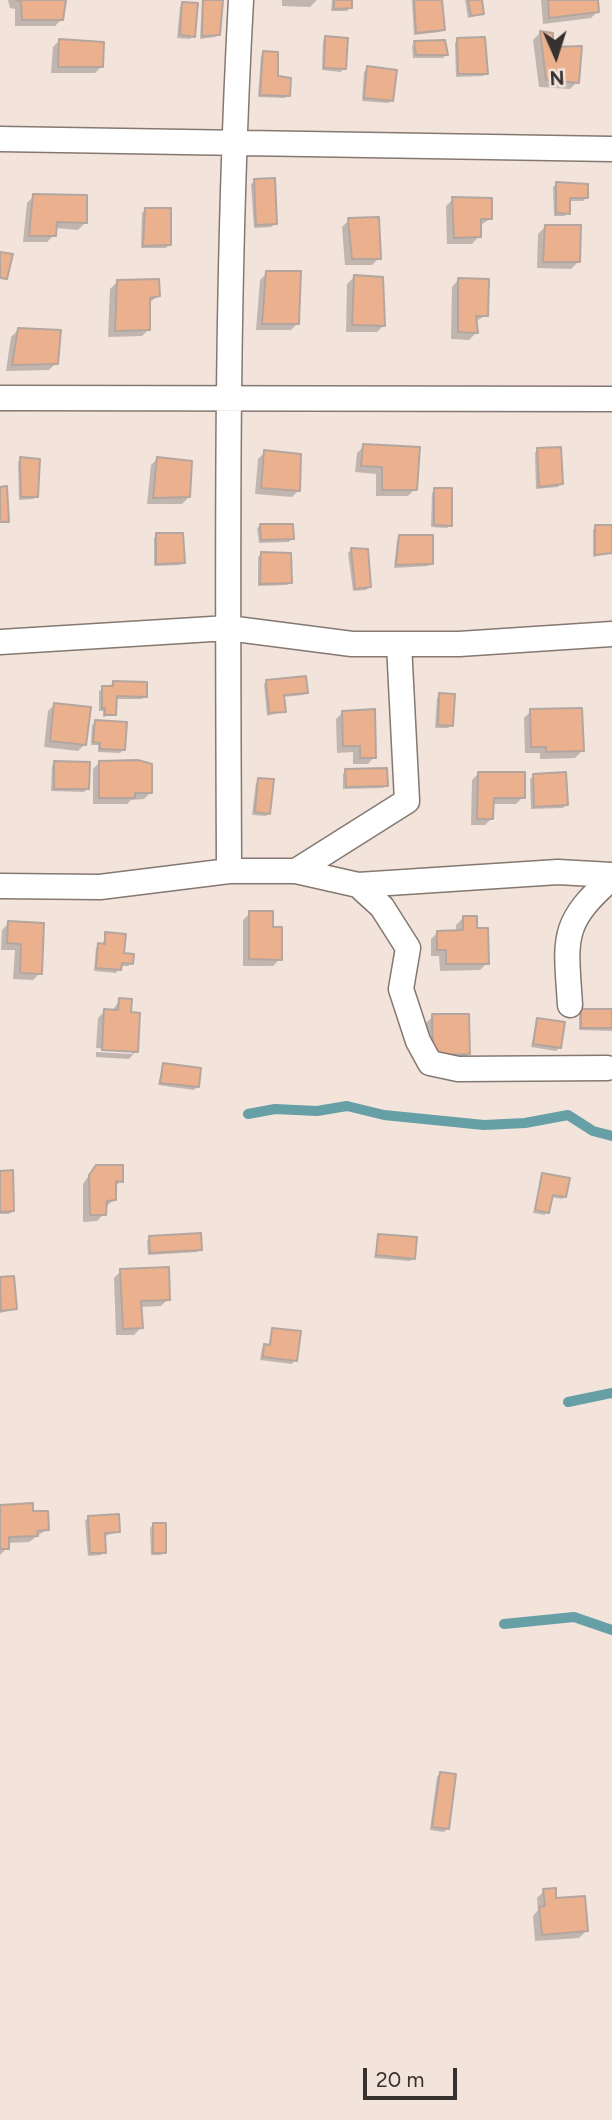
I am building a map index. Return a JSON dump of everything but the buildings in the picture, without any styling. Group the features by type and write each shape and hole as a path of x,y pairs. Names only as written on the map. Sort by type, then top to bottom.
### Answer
{"street":[{"path":"229,871 227,399 233,142 241,0"},
{"path":"0,139 612,149"},
{"path":"0,398 612,399"},
{"path":"0,642 228,628 352,644 459,644 612,634"},
{"path":"296,871 407,801 399,644"},
{"path":"0,886 100,887 229,871 296,871 358,885 558,872 612,877"},
{"path":"570,1006 568,931 588,899 612,877"},
{"path":"358,885 382,907 408,948 401,989 418,1041 430,1063 458,1069 607,1068"}],"waterway":[{"path":"248,1114 275,1109 317,1111 347,1106 384,1115 484,1125 525,1123 568,1115 593,1131 612,1136"},
{"path":"568,1402 612,1393"},
{"path":"504,1624 574,1617 612,1630"}]}
